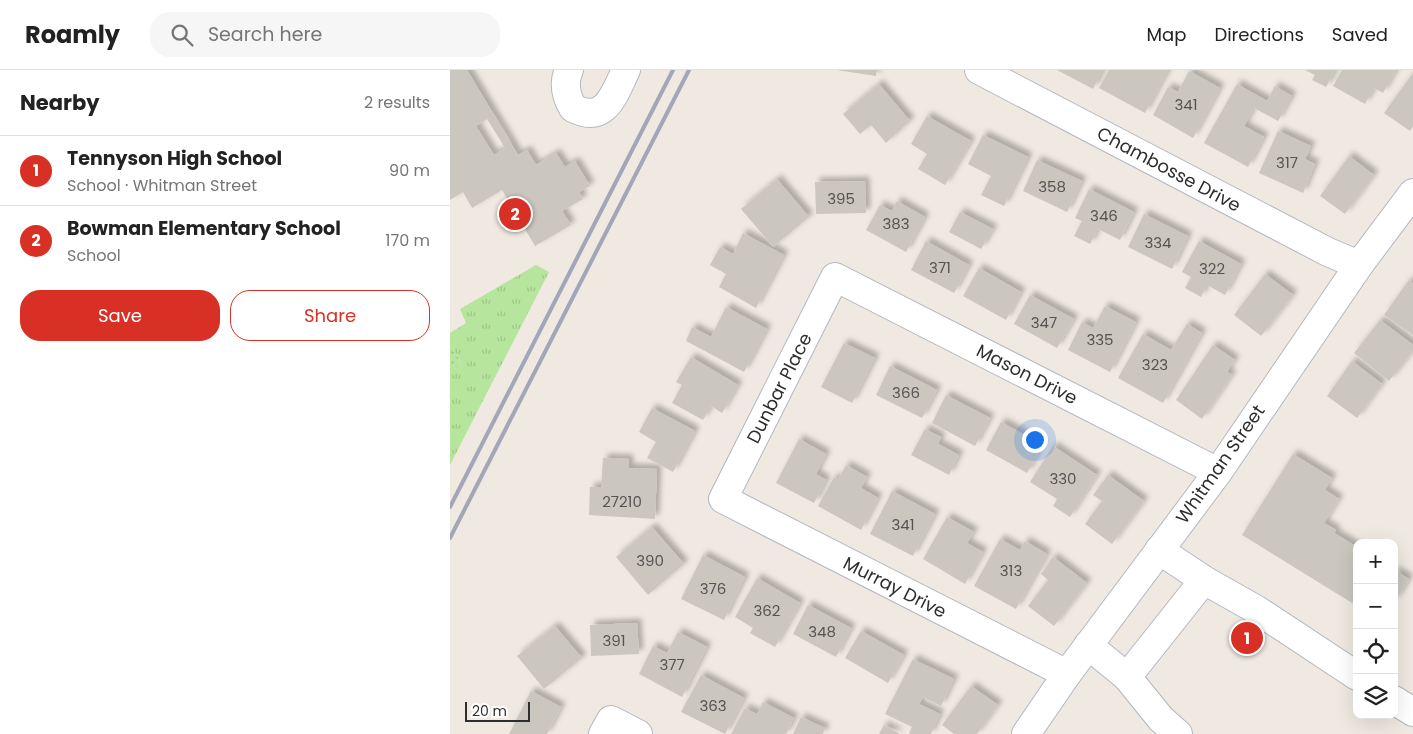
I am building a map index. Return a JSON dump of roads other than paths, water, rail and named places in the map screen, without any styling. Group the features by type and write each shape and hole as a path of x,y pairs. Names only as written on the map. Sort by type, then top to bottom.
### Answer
{"street":[{"path":"569,70 565,82 568,100 573,108 588,113 608,106 626,70"},
{"name":"Chambosse Drive","path":"979,70 1328,252 1359,265"},
{"name":"Whitman Street","path":"1026,734 1067,674 1218,472 1359,265 1413,193"},
{"name":"Mason Drive","path":"836,277 1218,472"},
{"name":"Dunbar Place","path":"724,499 836,277"},
{"name":"Murray Drive","path":"724,499 1067,674"},
{"path":"1159,550 1204,580 1257,610 1354,674"},
{"path":"1127,677 1204,580"},
{"path":"1088,646 1127,677 1161,719 1178,734"},
{"path":"1398,703 1413,712"},
{"path":"607,727 638,734"}],"railway":[{"path":"450,507 673,70"},
{"path":"450,538 689,70"}],"place":[{"name":"Bowman Elementary School","path":"515,214"},
{"name":"Tennyson High School","path":"1247,638"}]}
